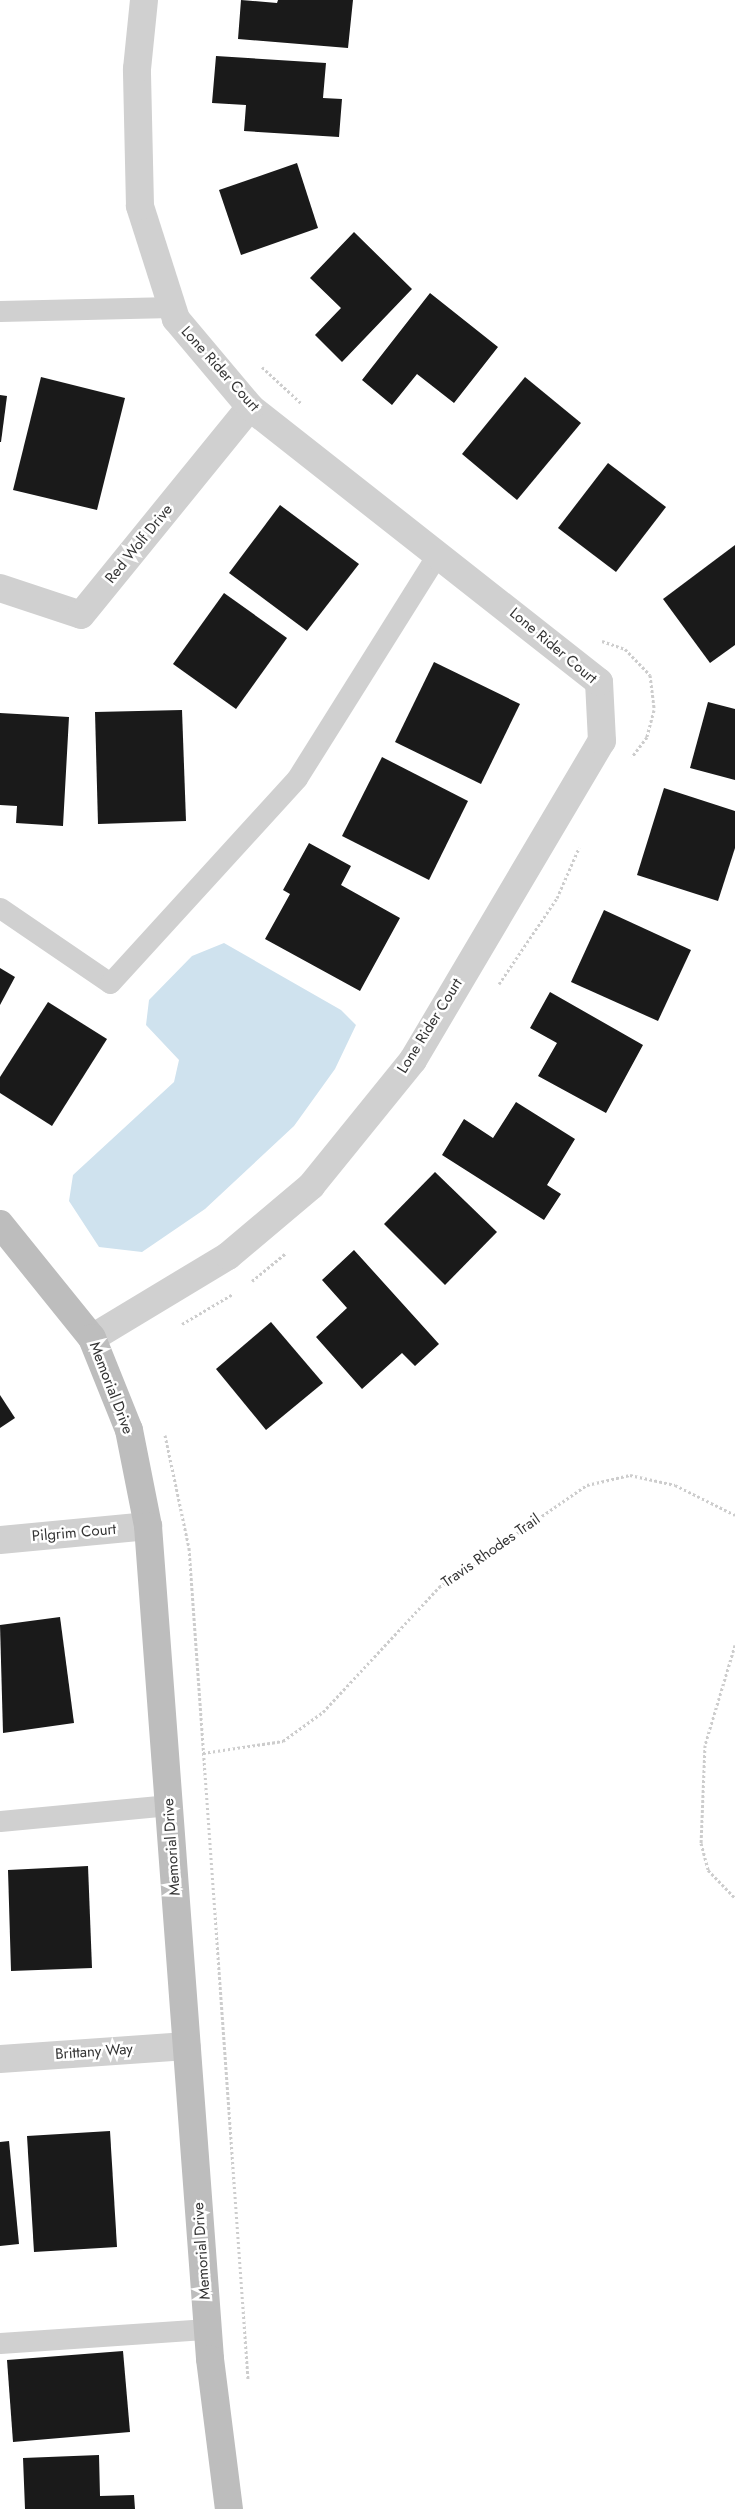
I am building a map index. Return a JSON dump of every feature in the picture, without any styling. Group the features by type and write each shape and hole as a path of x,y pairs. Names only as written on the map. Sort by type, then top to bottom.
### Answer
{"street":[{"name":"Lone Rider Court","path":"92,1338 228,1256 311,1186 412,1060 602,741 600,682 250,407 176,319 140,206 137,69 144,0"},
{"name":"Red Wolf Drive","path":"0,588 81,615 250,407"},
{"name":"Memorial Drive","path":"0,1224 92,1338 129,1430 148,1526 208,2329 229,2509"},
{"name":"Pilgrim Court","path":"0,1540 148,1526"},
{"name":"Brittany Way","path":"0,2059 187,2046"}],"lane":[{"path":"0,311 172,307"},
{"path":"0,908 110,983 297,778 438,553"},
{"path":"0,1820 169,1805"},
{"path":"0,2343 208,2329"}],"path":[{"path":"258,364 308,409"},
{"path":"600,640 625,649 650,675 654,710 647,738 628,762"},
{"path":"497,986 557,898 580,846"},
{"path":"244,1286 269,1270 289,1249"},
{"path":"180,1326 236,1292"},
{"path":"163,1431 189,1548 248,2385"},
{"name":"Travis Rhodes Trail","path":"203,1753 283,1741 323,1712 439,1587 587,1485 630,1475 675,1485 735,1515"},
{"path":"735,1645 705,1745 701,1843 708,1870 735,1898"}],"water":[{"path":"224,943 341,1010 356,1025 335,1069 294,1126 205,1209 142,1252 99,1247 69,1201 73,1175 174,1082 179,1060 146,1025 149,1000 192,956"}],"building":[{"path":"241,0 277,3 278,0 353,0 348,48 238,39"},
{"path":"216,56 326,63 323,98 342,99 339,137 244,131 246,105 212,103"},
{"path":"297,163 318,228 241,255 219,190"},
{"path":"354,232 412,289 342,362 315,335 341,308 310,278"},
{"path":"430,293 498,347 454,403 417,374 392,405 362,380"},
{"path":"41,377 125,398 97,510 13,490"},
{"path":"525,377 581,423 517,500 462,454"},
{"path":"0,395 7,396 1,442 0,442"},
{"path":"608,463 666,507 616,572 558,528"},
{"path":"280,505 359,564 307,631 229,573"},
{"path":"735,545 735,645 710,663 663,599"},
{"path":"224,593 287,638 236,709 173,664"},
{"path":"434,662 520,704 481,784 395,742"},
{"path":"708,702 735,709 735,780 690,768"},
{"path":"182,710 186,821 98,824 95,712"},
{"path":"0,713 69,717 63,826 16,823 17,806 0,805"},
{"path":"382,757 468,801 429,880 342,836"},
{"path":"664,788 735,811 735,848 718,901 637,875"},
{"path":"309,843 351,866 341,885 400,918 360,991 265,939 290,894 283,890"},
{"path":"604,910 691,950 658,1021 571,982"},
{"path":"0,968 15,977 0,1005"},
{"path":"550,992 643,1045 606,1113 538,1076 557,1043 530,1028"},
{"path":"48,1002 107,1039 52,1126 0,1093 0,1077"},
{"path":"516,1102 575,1139 547,1185 561,1194 544,1220 442,1155 464,1119 493,1138"},
{"path":"435,1172 497,1232 445,1285 384,1224"},
{"path":"354,1250 439,1344 415,1366 402,1353 362,1389 316,1337 347,1308 322,1280"},
{"path":"271,1322 323,1383 266,1430 216,1369"},
{"path":"0,1395 15,1418 0,1428"},
{"path":"60,1617 74,1723 3,1733 0,1625"},
{"path":"88,1866 92,1968 11,1971 8,1870"},
{"path":"110,2131 117,2247 34,2252 27,2136"},
{"path":"9,2141 19,2244 0,2246 0,2142"},
{"path":"123,2351 130,2432 13,2442 7,2360"},
{"path":"99,2455 100,2496 134,2495 135,2509 25,2509 23,2458"}]}
